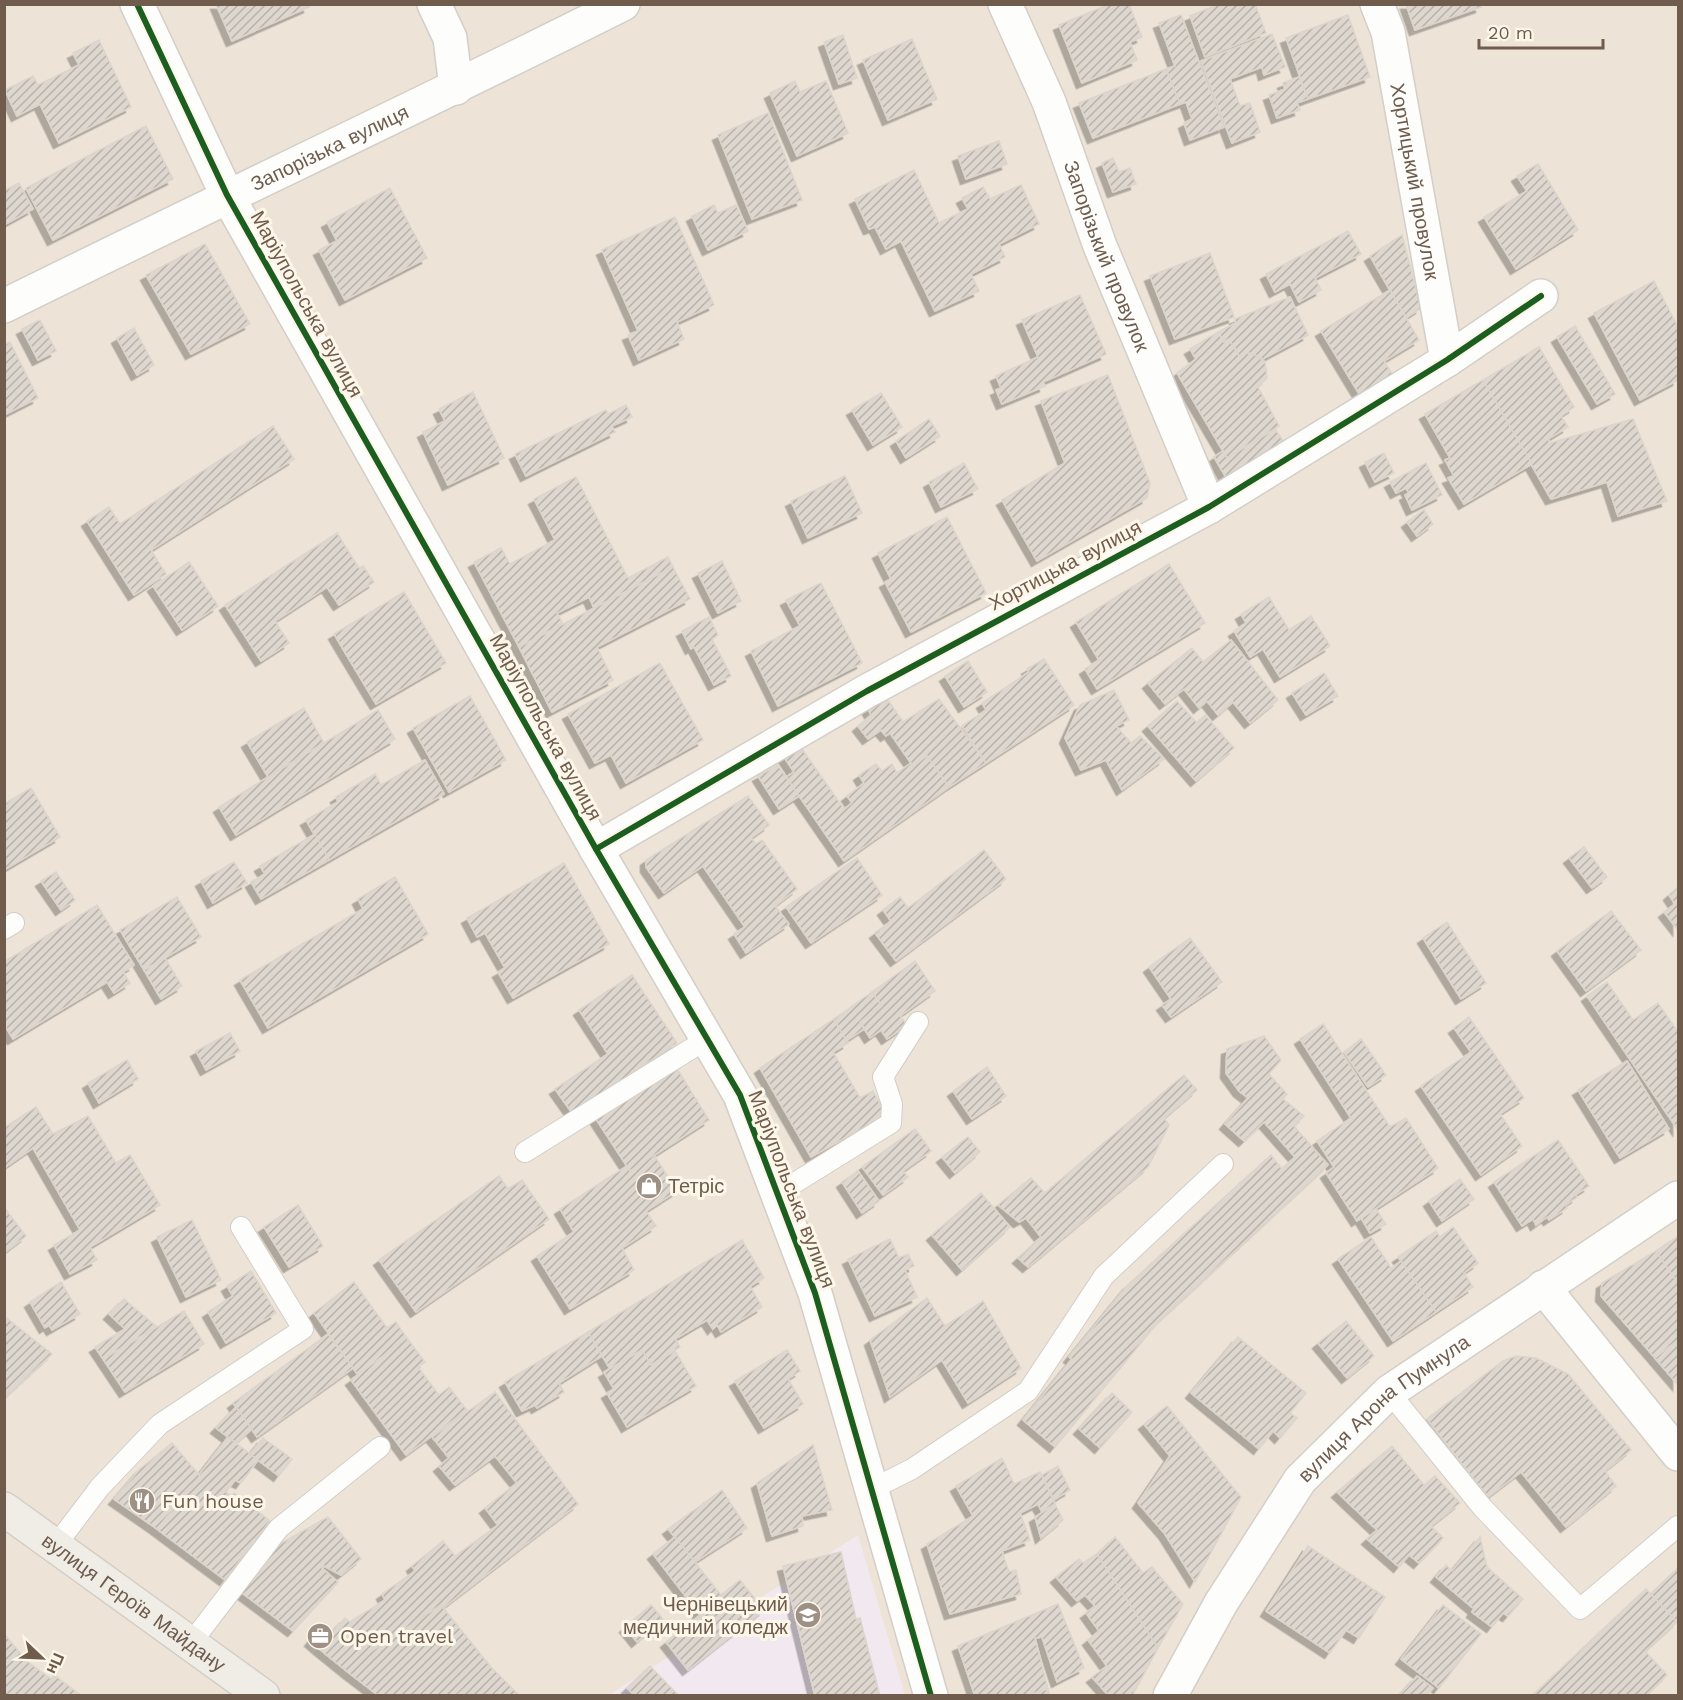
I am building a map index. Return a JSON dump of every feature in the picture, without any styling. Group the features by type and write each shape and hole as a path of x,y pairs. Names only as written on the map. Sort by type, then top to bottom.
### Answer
{"main road":[{"name":"вулиця Героїв Майдану","path":"6,1514 56,1545 263,1695"}],"street":[{"name":"Маріупольська вулиця","path":"137,4 227,195 596,849 740,1095 815,1293 931,1695"},
{"path":"434,4 450,38 456,88"},
{"name":"Запорізька вулиця","path":"4,306 227,195 456,88 623,4"},
{"name":"Запорізький провулок","path":"1005,4 1049,102 1100,246 1209,507"},
{"name":"Хортицький провулок","path":"1377,4 1388,32 1447,360"},
{"name":"Хортицька вулиця","path":"596,849 867,691 1209,507 1447,360 1541,296"},
{"name":"вулиця Арона Пумнула","path":"1170,1695 1221,1603 1300,1480 1389,1392 1678,1198"},
{"path":"1543,1287 1678,1454"}],"lane":[{"path":"777,1194 891,1123 892,1104 883,1077 918,1022"},
{"path":"525,1152 707,1039"},
{"path":"872,1489 912,1469 1028,1390 1104,1276 1223,1164"},
{"path":"56,1545 100,1487 160,1424 303,1329 241,1227"},
{"path":"1389,1392 1482,1507 1580,1609 1678,1526"},
{"path":"191,1643 279,1528 380,1447"}],"shaded area":[{"path":"5,5 1678,5 1678,1695 5,1696"},
{"name":"Чернівецький медичний коледж","path":"858,1535 905,1695 609,1695"}],"building":[{"path":"216,4 308,4 309,7 232,41"},
{"path":"1110,4 1129,4 1142,37 1130,42 1137,60 1082,83 1059,25"},
{"path":"1219,4 1255,4 1266,33 1205,57 1190,16"},
{"path":"1406,4 1480,4 1481,7 1415,30"},
{"path":"1181,15 1224,127 1190,140 1184,123 1192,119 1186,102 1180,104 1166,69 1175,66 1159,23"},
{"path":"1348,15 1370,77 1308,99 1286,38"},
{"path":"1272,34 1285,67 1264,75 1262,67 1230,79 1240,106 1250,103 1260,132 1232,143 1201,61"},
{"path":"843,35 857,78 839,84 824,42"},
{"path":"912,39 937,99 888,120 863,60"},
{"path":"99,40 131,107 59,143 40,104 17,116 5,90 33,76 38,85 79,65 73,53"},
{"path":"1166,69 1180,104 1093,138 1079,103"},
{"path":"1299,77 1308,99 1297,103 1300,110 1277,118 1269,95 1285,89 1283,83"},
{"path":"795,81 800,92 826,81 848,133 797,156 770,93"},
{"path":"768,113 802,200 752,219 718,135"},
{"path":"146,126 173,179 53,240 26,188"},
{"path":"999,141 1007,164 966,179 958,156"},
{"path":"1113,158 1119,172 1130,168 1136,184 1113,192 1102,163"},
{"path":"1538,164 1578,230 1516,269 1484,217 1527,191 1517,176"},
{"path":"914,170 939,223 968,209 962,198 983,187 990,199 1021,185 1039,224 999,244 1005,257 971,274 979,291 935,311 901,241 886,249 875,227 869,229 855,199"},
{"path":"19,183 33,209 4,225 4,191"},
{"path":"390,188 427,258 345,300 319,250 337,241 327,222"},
{"path":"714,205 718,213 736,205 748,231 708,250 692,216"},
{"path":"675,217 714,305 677,322 684,339 639,360 628,335 638,331 602,250"},
{"path":"1348,231 1361,254 1315,278 1321,290 1299,302 1290,284 1275,292 1266,274"},
{"path":"1402,235 1421,308 1406,318 1370,256"},
{"path":"205,244 250,324 191,354 146,275"},
{"path":"1210,253 1234,317 1175,339 1150,276"},
{"path":"1654,281 1678,327 1678,380 1640,400 1594,313"},
{"path":"1390,290 1419,340 1384,361 1394,377 1361,397 1321,331"},
{"path":"1080,295 1106,354 1043,382 1045,386 1002,404 996,390 1001,388 996,376 1038,357 1022,320"},
{"path":"1290,297 1308,335 1263,359 1250,353 1239,356 1229,339 1224,342 1218,332 1236,323 1235,319"},
{"path":"40,320 56,351 38,360 22,329"},
{"path":"1575,326 1615,394 1597,404 1557,337"},
{"path":"134,328 154,365 137,375 117,338"},
{"path":"1218,332 1224,342 1229,339 1239,356 1244,353 1254,354 1265,362 1267,378 1258,387 1279,426 1227,458 1177,373 1196,359 1190,349"},
{"path":"10,342 38,398 4,415 4,345"},
{"path":"1539,347 1574,407 1561,416 1568,427 1548,439 1550,443 1633,419 1667,501 1618,516 1607,482 1551,499 1483,380"},
{"path":"1108,375 1150,483 1147,498 1037,561 1002,500 1065,463 1041,401"},
{"path":"1483,380 1532,464 1464,504 1448,478 1454,476 1445,460 1450,458 1425,414"},
{"path":"473,392 504,458 448,485 423,432 445,421 439,409"},
{"path":"881,393 902,427 873,445 852,410"},
{"path":"626,405 632,417 612,426 615,432 526,476 515,454 606,410 608,414"},
{"path":"929,419 940,436 906,458 896,441"},
{"path":"273,426 294,459 151,550 166,574 134,595 87,521 109,507 120,524"},
{"path":"1275,429 1288,448 1227,479 1214,457 1223,451 1227,458"},
{"path":"1384,453 1394,473 1375,482 1365,462"},
{"path":"964,463 978,489 941,507 929,482"},
{"path":"1426,463 1442,495 1412,510 1405,495 1409,493 1406,488 1396,493 1390,482"},
{"path":"845,476 862,513 808,538 791,501"},
{"path":"576,477 628,578 668,557 673,567 594,608 589,597 557,613 563,624 519,647 474,562 501,548 510,564 555,540 534,499"},
{"path":"1424,510 1433,524 1417,536 1407,522"},
{"path":"947,517 986,593 911,632 885,582 891,579 878,553"},
{"path":"337,533 359,568 363,566 374,582 339,605 327,587 275,621 289,643 261,661 225,605"},
{"path":"722,561 741,601 718,613 698,573"},
{"path":"189,562 218,606 182,630 153,586"},
{"path":"1169,564 1205,623 1097,689 1085,669 1099,660 1076,622"},
{"path":"673,567 690,599 597,647 613,680 552,712 519,647"},
{"path":"821,583 862,663 778,706 751,651 800,626 786,600"},
{"path":"404,592 446,663 376,704 334,634"},
{"path":"1269,597 1289,630 1311,616 1330,646 1280,677 1263,649 1250,657 1234,631 1246,623 1241,614"},
{"path":"709,617 718,635 712,639 731,676 714,685 694,647 691,649 682,631"},
{"path":"1231,640 1278,700 1250,723 1233,702 1218,715 1207,701 1199,708 1184,689 1165,704 1148,683 1192,648 1203,662"},
{"path":"1044,659 1074,705 986,763 962,726 986,710 982,703 1029,672 1027,669"},
{"path":"968,661 987,692 964,707 945,676"},
{"path":"660,663 703,740 626,783 611,755 595,763 568,714"},
{"path":"1324,673 1338,696 1306,715 1292,693"},
{"path":"1114,690 1129,720 1116,726 1131,743 1140,736 1164,759 1122,790 1106,760 1081,770 1065,738 1080,705"},
{"path":"470,696 506,760 449,792 413,728"},
{"path":"885,696 903,722 939,699 986,763 949,787 927,756 913,766 890,733 886,736 881,730 868,739 858,726 871,715 867,707"},
{"path":"1177,701 1197,723 1205,715 1234,748 1196,781 1148,726"},
{"path":"304,708 324,743 268,777 247,742"},
{"path":"378,710 395,739 236,835 219,807"},
{"path":"800,746 844,809 852,803 847,796 864,783 859,775 876,764 882,771 892,764 897,773 927,756 949,787 844,861 786,777 794,772 784,757"},
{"path":"425,760 444,794 329,860 306,820 338,802 336,797 375,774 381,785"},
{"path":"778,765 799,796 779,809 758,776"},
{"path":"31,788 60,837 4,870 4,804"},
{"path":"748,796 769,825 751,838 756,844 762,840 797,889 775,906 789,924 746,953 734,934 745,927 703,866 664,893 646,867 646,860"},
{"path":"315,834 329,860 261,899 251,882 265,874 260,866"},
{"path":"1584,847 1607,877 1592,888 1569,858"},
{"path":"984,850 1006,879 896,961 875,933 891,921 883,910 900,897 908,908"},
{"path":"857,858 882,895 811,943 786,907"},
{"path":"234,862 247,883 213,903 201,881"},
{"path":"564,863 609,944 513,998 498,972 505,968 485,933 477,937 467,918"},
{"path":"56,872 75,900 61,910 41,881"},
{"path":"395,877 428,934 268,1028 240,980 363,909 358,899"},
{"path":"1678,887 1678,930 1664,912 1675,904 1669,895"},
{"path":"177,897 201,937 144,970 120,930"},
{"path":"97,905 134,965 123,972 130,983 114,993 107,982 13,1039 4,1024 4,962"},
{"path":"1611,911 1641,950 1586,991 1557,951"},
{"path":"1447,922 1486,983 1461,999 1423,938"},
{"path":"1190,938 1222,982 1171,1017 1162,1005 1171,999 1149,967"},
{"path":"165,958 182,986 161,999 144,970"},
{"path":"915,961 935,991 900,1016 907,1025 887,1039 881,1030 870,1038 860,1022 882,1006 872,992"},
{"path":"632,975 677,1043 572,1113 555,1089 608,1054 579,1010"},
{"path":"1607,982 1633,1020 1658,1003 1678,1032 1678,1130 1587,996"},
{"path":"872,992 882,1006 860,1022 864,1029 846,1041 834,1019"},
{"path":"1469,1017 1524,1098 1500,1114 1522,1146 1481,1175 1421,1086 1471,1052 1454,1028"},
{"path":"834,1019 848,1043 833,1052 860,1098 873,1091 886,1115 811,1157 760,1068"},
{"path":"1323,1024 1390,1127 1406,1118 1438,1168 1357,1221 1326,1173 1334,1167 1317,1141 1351,1118 1300,1039"},
{"path":"230,1033 240,1051 206,1070 196,1051"},
{"path":"1264,1036 1281,1060 1248,1098 1239,1091 1226,1073 1227,1049"},
{"path":"1361,1039 1386,1075 1368,1087 1344,1052"},
{"path":"127,1060 138,1079 99,1103 88,1083"},
{"path":"1627,1061 1669,1129 1620,1158 1578,1090"},
{"path":"676,1067 709,1120 630,1171 596,1119"},
{"path":"987,1067 1006,1096 972,1119 953,1091"},
{"path":"1269,1074 1287,1094 1283,1099 1304,1116 1294,1126 1328,1165 1159,1321 1055,1447 1023,1420 1072,1359 1069,1357 1128,1285 1271,1155 1282,1169 1295,1157 1264,1122 1244,1141 1225,1124"},
{"path":"1184,1075 1197,1090 1164,1118 1169,1125 1148,1167 1028,1267 1018,1258 1041,1237 1026,1218 1019,1222 998,1205 1031,1178 1045,1193"},
{"path":"36,1107 53,1134 4,1168 4,1128"},
{"path":"88,1116 116,1163 130,1155 160,1205 90,1247 97,1260 70,1274 54,1245 80,1230 33,1148 53,1134"},
{"path":"915,1129 931,1151 903,1171 908,1177 883,1195 862,1167"},
{"path":"968,1137 980,1152 955,1173 942,1157"},
{"path":"1558,1140 1589,1186 1575,1195 1577,1197 1566,1205 1567,1208 1549,1220 1547,1217 1536,1225 1533,1219 1522,1226 1494,1182"},
{"path":"654,1155 677,1191 646,1211 656,1226 622,1248 634,1270 570,1309 537,1256 574,1232 560,1209 627,1166 630,1171"},
{"path":"858,1171 879,1201 862,1213 842,1182"},
{"path":"499,1176 508,1189 522,1180 549,1219 416,1312 379,1260"},
{"path":"1460,1179 1474,1199 1442,1221 1429,1201"},
{"path":"981,1193 1010,1227 962,1270 932,1235"},
{"path":"298,1205 323,1246 289,1267 264,1227"},
{"path":"4,1207 26,1236 4,1253"},
{"path":"1376,1209 1386,1224 1370,1233 1361,1218"},
{"path":"192,1220 221,1280 186,1297 157,1237"},
{"path":"1453,1227 1478,1263 1464,1273 1473,1287 1436,1312 1398,1257 1436,1231 1440,1237"},
{"path":"1678,1236 1678,1284 1656,1251"},
{"path":"1371,1237 1391,1268 1401,1261 1436,1312 1393,1341 1338,1259"},
{"path":"890,1239 899,1258 908,1254 914,1266 905,1270 917,1297 875,1316 848,1259"},
{"path":"742,1240 764,1278 750,1286 762,1307 721,1332 717,1325 713,1329 707,1320 675,1339 680,1347 651,1365 642,1350 610,1369 588,1332"},
{"path":"1656,1251 1678,1284 1678,1340 1655,1358 1601,1296 1602,1283"},
{"path":"251,1271 276,1313 226,1343 208,1312 233,1296 227,1286"},
{"path":"61,1282 80,1314 52,1330 49,1325 45,1328 30,1302"},
{"path":"354,1282 387,1328 396,1322 407,1338 358,1375 314,1313"},
{"path":"927,1298 945,1326 983,1301 1021,1368 968,1403 942,1360 890,1397 870,1340"},
{"path":"124,1299 157,1327 103,1359 95,1347 125,1329 109,1314"},
{"path":"184,1311 204,1344 125,1392 103,1359"},
{"path":"4,1316 52,1354 4,1398"},
{"path":"1346,1321 1374,1356 1347,1378 1318,1343"},
{"path":"588,1332 602,1356 559,1383 564,1392 537,1408 535,1405 522,1411 505,1382"},
{"path":"328,1334 353,1368 257,1437 233,1403"},
{"path":"1238,1337 1306,1393 1290,1413 1297,1418 1280,1438 1273,1431 1259,1449 1191,1393"},
{"path":"407,1338 425,1362 418,1367 439,1395 449,1387 467,1410 406,1455 351,1380"},
{"path":"1678,1340 1678,1385 1655,1358"},
{"path":"642,1350 651,1365 675,1351 696,1386 627,1427 607,1393 614,1389 604,1372"},
{"path":"787,1350 800,1371 788,1379 803,1404 764,1428 735,1381"},
{"path":"1516,1356 1536,1358 1568,1374 1631,1450 1605,1471 1616,1486 1566,1527 1521,1472 1488,1497 1427,1419 1503,1361"},
{"path":"495,1392 578,1504 443,1608 441,1605 369,1653 349,1673 318,1648 345,1618 350,1622 385,1600 382,1594 415,1571 412,1566 443,1541 455,1556 498,1525 485,1508 517,1483 495,1456 455,1485 439,1466 449,1458 432,1437"},
{"path":"1112,1393 1132,1412 1100,1448 1079,1429"},
{"path":"1167,1406 1241,1497 1195,1582 1165,1534 1138,1503 1170,1456 1144,1424"},
{"path":"236,1407 252,1429 236,1443 216,1428"},
{"path":"228,1437 258,1460 241,1483 235,1480 226,1492 232,1496 234,1493 270,1521 225,1580 157,1529"},
{"path":"263,1438 292,1459 279,1476 250,1454"},
{"path":"172,1443 200,1476 157,1529 114,1499 140,1469"},
{"path":"813,1445 832,1510 802,1516 803,1526 772,1536 757,1483"},
{"path":"1392,1446 1424,1485 1435,1476 1460,1503 1431,1526 1443,1538 1419,1563 1409,1555 1399,1567 1367,1539 1377,1530 1337,1492"},
{"path":"1002,1458 1014,1484 1040,1472 1055,1504 1042,1512 1038,1504 1020,1513 1030,1540 1002,1551 1009,1572 1016,1570 1021,1594 950,1614 927,1544 973,1516 956,1486"},
{"path":"1058,1466 1070,1490 1054,1500 1042,1475"},
{"path":"722,1490 747,1528 695,1562 668,1529"},
{"path":"1055,1504 1063,1520 1041,1538 1035,1517"},
{"path":"328,1517 361,1559 341,1575 324,1566 322,1568 338,1582 293,1631 241,1592 276,1546"},
{"path":"675,1537 721,1595 740,1580 764,1610 688,1670 666,1642 700,1615 653,1554"},
{"path":"1115,1537 1143,1573 1152,1567 1183,1604 1158,1648 1097,1554"},
{"path":"1480,1537 1487,1567 1523,1599 1508,1616 1503,1613 1492,1627 1472,1612 1474,1609 1436,1577 1446,1565 1452,1571"},
{"path":"1308,1546 1385,1597 1359,1638 1346,1630 1330,1653 1266,1611"},
{"path":"841,1552 856,1619 860,1618 880,1696 815,1696 783,1566"},
{"path":"1097,1554 1158,1648 1132,1696 1109,1696 1092,1677 1107,1666 1088,1640 1099,1631 1086,1613 1095,1606 1085,1595 1077,1601 1056,1577 1079,1559 1083,1563"},
{"path":"1678,1568 1678,1621 1677,1622 1651,1594"},
{"path":"1646,1589 1677,1622 1645,1651 1667,1675 1645,1696 1532,1696"},
{"path":"1058,1604 1084,1668 1057,1682 1042,1637 1035,1638 1048,1689 1025,1696 975,1696 958,1646"},
{"path":"441,1605 491,1667 456,1696 379,1696 349,1673 369,1653"},
{"path":"651,1605 663,1619 637,1642 625,1627"},
{"path":"1443,1605 1481,1634 1439,1688 1401,1659"},
{"path":"325,1623 332,1630 317,1647 310,1641"},
{"path":"4,1634 28,1662 51,1679 39,1696 4,1696"},
{"path":"650,1666 679,1696 635,1696 627,1688"},
{"path":"491,1667 520,1696 456,1696"},
{"path":"54,1675 82,1696 39,1696"},
{"path":"1417,1676 1433,1688 1426,1696 1399,1696"},
{"path":"1048,1689 1050,1696 1025,1696"}],"cycle path":[{"path":"137,4 227,195 596,849 740,1095 815,1293 931,1696"},
{"path":"596,849 867,691 1209,507 1447,360 1541,296"}],"place":[{"name":"Тетріс","path":"649,1186"},
{"name":"Fun house","path":"142,1501"},
{"name":"Чернівецький медичний коледж","path":"808,1615"},
{"name":"Open travel","path":"320,1636"}]}
